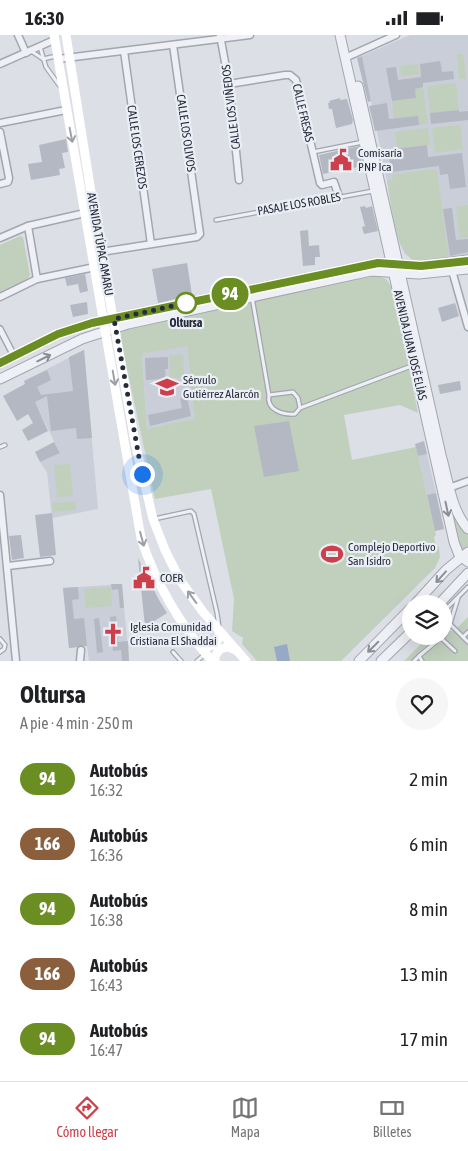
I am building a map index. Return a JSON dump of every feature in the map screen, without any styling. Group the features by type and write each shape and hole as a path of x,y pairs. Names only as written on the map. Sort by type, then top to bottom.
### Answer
{"main road":[{"name":"AVENIDA TÚPAC AMARU","path":"66,35 90,212 95,267 110,325 153,519 165,550 180,580 246,661"},
{"name":"AVENIDA TÚPAC AMARU","path":"54,37 66,109 101,252 125,444 137,518 146,552 171,606 199,645 214,661"},
{"path":"125,444 135,442"},
{"path":"199,645 205,647 215,644 220,636 220,631"},
{"path":"214,661 220,649 228,647 236,650"}],"street":[{"path":"18,35 28,51"},
{"path":"57,57 69,58 221,37 250,35"},
{"name":"AVENIDA JUAN JOSÉ ELÍAS","path":"340,35 348,56 391,243 446,489 454,542 466,557"},
{"name":"AVENIDA JUAN JOSÉ ELÍAS","path":"346,35 348,56 364,142 378,190"},
{"path":"348,56 396,35"},
{"path":"0,64 40,46 54,37"},
{"name":"CALLE LOS VIÑEDOS","path":"221,37 229,84 239,180"},
{"name":"CALLE LOS OLIVOS","path":"151,244 199,236 201,232 173,45"},
{"name":"CALLE LOS CEREZOS","path":"124,51 151,244"},
{"name":"CALLE FRESAS","path":"229,84 285,75 293,77 298,84 320,184 334,182 339,197"},
{"path":"0,123 66,109"},
{"path":"0,132 9,179 6,183 0,184"},
{"path":"0,238 28,225 90,212"},
{"path":"28,225 37,279"},
{"path":"378,263 391,243 420,270"},
{"path":"101,252 151,244"},
{"path":"451,268 468,261"},
{"path":"0,363 58,334 75,328 110,325 378,263 396,268 420,270 468,269"},
{"path":"0,297 37,279 95,267"},
{"path":"252,293 396,268"},
{"path":"451,268 466,313 468,327"},
{"path":"371,271 386,275 401,291 420,270"},
{"name":"AVENIDA JUAN JOSÉ ELÍAS","path":"401,291 415,365 446,489 468,529"},
{"path":"0,379 110,325"},
{"path":"0,329 14,356"},
{"path":"446,489 468,481"},
{"path":"0,495 16,661"},
{"path":"423,595 446,571 466,557"},
{"path":"8,566 50,561"},
{"path":"447,595 468,573"},
{"path":"359,661 402,617"},
{"path":"381,661 401,642 390,630"},
{"path":"80,661 81,650"}],"lane":[{"path":"40,46 49,73 62,88"},
{"path":"28,51 43,59 57,57"},
{"path":"312,152 364,142"},
{"name":"PASAJE LOS ROBLES","path":"216,219 378,190"},
{"path":"252,293 268,398 270,405 277,411 290,415 295,414 300,408 415,365"},
{"path":"269,395 293,392 298,398 300,408"},
{"path":"0,447 5,445"},
{"path":"153,519 191,511 194,514 220,631"},
{"path":"452,604 468,587"},
{"path":"452,617 458,598"},
{"path":"452,625 468,642"},
{"path":"463,637 468,632"},
{"path":"0,639 5,645"},
{"path":"5,645 15,644"},
{"path":"0,652 4,649 5,645"},
{"path":"414,661 433,645"},
{"path":"450,645 455,651"},
{"path":"173,652 181,661"},
{"path":"197,661 206,653"},
{"path":"420,656 422,661"}],"shaded area":[{"path":"410,35 468,35 468,256 415,261 405,254 399,242 362,56"},
{"name":"Sérvulo Gutiérrez Alarcón","path":"187,345 194,420 147,429 142,354"},
{"path":"84,350 98,509 52,518 47,472 40,462 60,453 24,381"},
{"path":"427,454 436,493 427,495 418,456"},
{"path":"122,584 129,661 89,661 87,646 69,648 63,588"}],"green space":[{"path":"457,54 463,54 466,79 459,79"},
{"path":"418,64 419,74 401,76 400,66"},
{"path":"456,83 459,110 430,113 427,86"},
{"path":"423,87 428,124 419,125 418,116 394,119 392,101 416,98 415,89"},
{"path":"460,125 463,149 435,153 432,128"},
{"path":"428,128 430,145 397,149 395,132"},
{"path":"434,169 437,171 449,259 418,262 410,258 399,240 387,181 393,180 392,175"},
{"path":"468,205 468,237 460,238 456,207"},
{"path":"20,236 23,237 30,275 27,279 0,292 0,245"},
{"path":"372,273 386,279 393,289 418,413 400,405 344,415 352,460 416,447 436,535 434,537 436,546 439,547 440,557 435,568 408,595 402,595 402,601 341,661 257,661 242,644 243,638 232,631 234,599 211,489 155,499 120,336 124,328","holes":["187,346 194,419 147,429 142,354"]},
{"path":"183,354 184,378 170,378 169,355"},
{"path":"70,464 73,496 57,497 54,465"},
{"path":"75,501 76,510 53,512 52,503"},
{"path":"450,505 468,533 468,546 462,552 456,542"},
{"path":"111,587 112,606 86,608 84,589"},
{"path":"468,617 468,661 404,661 420,645 452,645 452,631"}],"water":[{"path":"287,644 290,661 277,661 274,647"}],"building":[{"path":"362,56 371,101 368,102 357,58"},
{"path":"440,61 442,72 453,71 454,79 423,83 423,87 415,89 416,98 392,101 386,68 396,67 398,80 421,77 420,64"},
{"path":"340,98 340,100 347,99 353,120 352,124 336,128 332,109 329,109 328,103"},
{"path":"387,103 389,119 418,116 419,125 375,131 369,106"},
{"path":"459,110 459,112 468,111 468,120 431,124 430,113"},
{"path":"66,139 68,152 62,153 65,168 59,169 60,175 31,180 28,164 42,162 39,145"},
{"path":"427,145 428,157 462,153 466,187 450,189 448,174 440,175 439,166 391,172 388,150"},
{"name":"Comisaría PNP Ica","path":"359,146 363,166 323,174 319,155"},
{"path":"365,206 366,208 372,206 378,231 364,234 362,227 365,226 360,207"},
{"path":"452,208 456,240 468,239 468,252 450,256 443,209"},
{"path":"308,230 309,246 319,245 320,257 315,257 315,265 303,266 300,231"},
{"path":"187,263 192,295 158,303 152,269"},
{"path":"85,274 88,291 80,293 78,284 67,286 65,278"},
{"path":"87,302 88,314 73,317 70,305"},
{"path":"455,303 459,316 442,322 438,308"},
{"path":"84,350 92,438 77,439 76,428 51,431 47,396 35,402 48,431 28,441 22,430 33,423 28,414 17,421 3,396 25,384 24,381 47,370 51,380 37,387 41,395 73,391 69,357"},
{"path":"168,357 168,369 165,369 166,385 176,391 172,397 158,388 164,379 146,380 145,358"},
{"path":"460,381 461,390 440,394 438,385"},
{"path":"187,397 191,416 150,426 148,415 182,408 180,398"},
{"path":"289,421 299,471 264,477 254,426"},
{"path":"424,441 427,454 418,456 415,444"},
{"path":"54,442 60,453 40,462 35,452"},
{"path":"436,493 444,529 435,531 427,495"},
{"path":"52,513 56,555 40,557 35,515"},
{"path":"21,535 24,558 12,560 9,536"},
{"name":"COER","path":"138,558 167,613 145,627"},
{"path":"111,584 122,584 124,608 120,608 118,589 112,590"},
{"path":"78,587 79,599 72,600 74,619 84,618 87,646 69,648 63,588"},
{"path":"116,616 118,642 128,641 129,661 122,661 121,650 113,651 110,617"},
{"path":"99,618 103,652 97,653 94,619"}],"bus line":[{"name":"94","path":"0,363 58,334 92,323 378,263 421,266 468,261"}],"place":[{"name":"Comisaría PNP Ica","path":"341,160"},
{"name":"Oltursa","path":"186,303"},
{"name":"Sérvulo Gutiérrez Alarcón","path":"167,387"},
{"name":"Complejo Deportivo San Isidro","path":"332,554"},
{"name":"COER","path":"144,578"},
{"name":"Iglesia Comunidad Cristiana El Shaddai","path":"113,634"}],"route":[{"path":"142,474 114,319 186,303"}]}
